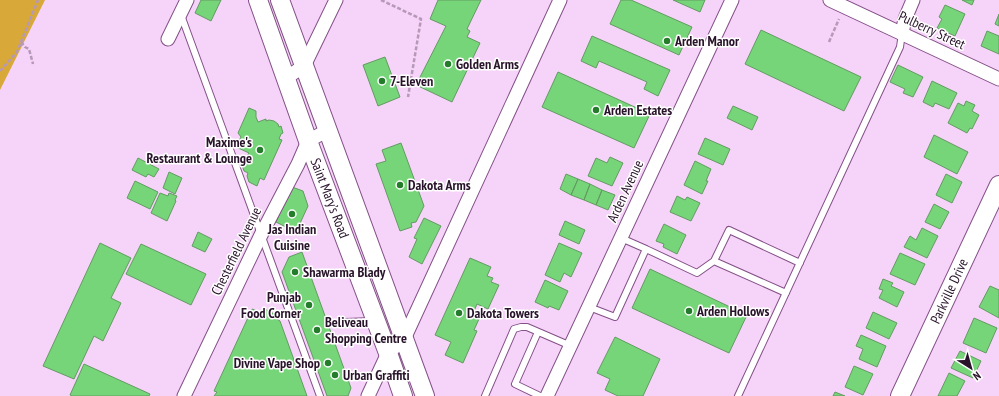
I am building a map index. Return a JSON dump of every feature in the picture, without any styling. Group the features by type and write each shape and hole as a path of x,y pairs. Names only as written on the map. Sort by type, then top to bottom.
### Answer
{"main road":[{"name":"Saint Mary’s Road","path":"258,0 308,141 403,396"},
{"name":"Saint Mary’s Road","path":"283,2 304,66 425,396"},
{"name":"Parkville Drive","path":"900,396 999,185"}],"street":[{"path":"168,40 187,0"},
{"path":"286,78 304,66 336,0"},
{"path":"368,396 388,353 404,339 560,0"},
{"name":"Arden Avenue","path":"547,396 732,0"},
{"name":"Pulberry Street","path":"830,0 999,79"},
{"path":"902,33 905,19 913,0"},
{"path":"308,141 328,130"},
{"name":"Chesterfield Avenue","path":"184,396 308,141"}],"lane":[{"path":"180,14 320,396"},
{"path":"738,396 900,47 902,33"},
{"path":"621,238 697,273 714,261 729,230 800,263"},
{"path":"589,307 615,317 646,249"},
{"path":"714,261 786,293"},
{"path":"345,322 376,321"},
{"path":"485,396 514,329 527,327 571,346"},
{"path":"538,332 515,384 540,396"}],"path":[{"path":"0,71 17,52 38,0"},
{"path":"381,0 421,19 408,97"},
{"path":"829,42 839,19"},
{"path":"22,42 29,48 33,64"}],"shaded area":[{"path":"0,0 45,0 0,90"}],"building":[{"path":"201,0 221,0 211,21 195,13"},
{"name":"Golden Arms","path":"438,0 481,0 467,29 470,31 467,37 480,43 452,102 416,85 446,26 430,19"},
{"name":"Arden Manor","path":"621,0 631,0 692,27 679,55 610,24"},
{"path":"673,0 705,0 700,12"},
{"path":"962,0 974,0 972,5"},
{"path":"945,5 965,14 955,36 937,28 942,19 939,17"},
{"path":"999,14 999,26 995,24"},
{"path":"761,30 861,77 844,111 745,64"},
{"path":"987,31 999,36 999,54 981,46"},
{"path":"592,36 670,70 658,96 644,89 647,82 599,61 596,68 581,61"},
{"name":"7-Eleven","path":"385,57 400,97 378,106 363,65"},
{"path":"898,65 923,77 913,97 903,93 905,89 890,82"},
{"name":"Arden Estates","path":"558,72 650,114 634,148 542,107"},
{"path":"932,81 957,93 949,109 935,103 933,107 923,102"},
{"path":"966,101 975,105 972,111 979,115 972,129 970,128 967,133 948,123 958,103 964,106"},
{"path":"733,106 758,117 752,130 727,118"},
{"name":"Maxime's Restaurant & Lounge","path":"249,108 256,111 258,122 266,119 266,121 274,121 279,127 281,126 283,133 279,139 282,140 264,180 260,178 257,186 249,182 247,176 248,173 244,171 242,165 249,153 236,147 241,137 238,133"},
{"path":"934,135 968,152 957,174 924,157"},
{"path":"705,138 730,149 723,165 698,154"},
{"name":"Dakota Arms","path":"401,143 424,206 416,222 411,223 412,227 400,231 376,164 386,161 382,150"},
{"path":"610,157 623,163 612,186 588,176 596,158 607,163"},
{"path":"138,158 159,169 154,177 148,174 146,177 132,170"},
{"path":"695,161 711,169 706,181 708,181 702,194 684,185"},
{"path":"169,172 182,178 175,194 163,188"},
{"path":"566,174 578,179 571,195 560,189"},
{"path":"946,174 962,182 952,203 936,195"},
{"path":"578,179 590,184 584,200 571,195"},
{"path":"135,181 158,192 150,209 127,198"},
{"path":"590,184 602,190 596,205 584,200"},
{"name":"Jas Indian Cuisine","path":"292,187 303,191 308,206 296,232 276,222"},
{"path":"602,190 615,195 608,210 596,205"},
{"path":"160,193 168,196 169,193 177,196 167,221 151,213"},
{"path":"677,196 685,200 687,197 700,203 691,221 670,212"},
{"path":"934,204 949,212 940,229 925,222"},
{"path":"424,218 441,226 422,264 409,257 417,239 414,238"},
{"path":"565,221 585,230 579,244 559,235"},
{"path":"664,224 686,235 677,254 663,247 664,244 656,241"},
{"path":"922,228 938,236 927,258 904,247 910,236 916,240"},
{"path":"198,232 212,239 205,252 192,246"},
{"path":"100,243 131,258 111,298 121,303 103,341 94,336 74,379 43,366"},
{"path":"559,243 582,253 571,277 564,273 560,282 545,275"},
{"path":"141,244 206,274 191,305 126,274"},
{"name":"Beliveau Shopping Centre","path":"302,252 351,388 348,396 327,396 282,272 289,257"},
{"path":"900,253 925,264 915,285 890,274"},
{"name":"Dakota Towers","path":"470,258 491,267 487,276 493,278 491,282 499,285 488,309 477,304 472,316 479,319 474,330 477,331 463,363 445,355 451,342 435,335"},
{"name":"Arden Hollows","path":"650,269 747,315 729,353 632,308"},
{"path":"883,279 893,283 891,286 904,292 897,307 879,298 883,290 879,289"},
{"path":"545,280 568,291 559,310 549,306 548,308 535,302"},
{"path":"990,286 999,290 999,318 979,307"},
{"path":"252,309 263,313 265,309 276,315 275,318 280,321 307,396 214,396 217,392 214,391"},
{"path":"873,312 897,323 889,339 866,328"},
{"path":"974,318 997,328 986,353 963,343"},
{"path":"861,335 886,346 877,367 859,359 863,349 856,346"},
{"path":"615,337 660,359 643,396 618,396 605,390 610,379 597,373"},
{"path":"960,351 981,361 973,378 951,368"},
{"path":"84,364 150,394 149,396 72,396 70,395"},
{"path":"854,366 873,374 863,395 845,387"},
{"path":"949,373 965,381 957,396 938,396"},
{"path":"835,392 845,396 833,396"}],"place":[{"name":"Arden Manor","path":"667,41"},
{"name":"Golden Arms","path":"448,64"},
{"name":"7-Eleven","path":"382,81"},
{"name":"Arden Estates","path":"596,110"},
{"name":"Maxime's Restaurant & Lounge","path":"260,150"},
{"name":"Dakota Arms","path":"400,185"},
{"name":"Jas Indian Cuisine","path":"292,214"},
{"name":"Shawarma Blady","path":"295,272"},
{"name":"Punjab Food Corner","path":"309,305"},
{"name":"Arden Hollows","path":"689,311"},
{"name":"Dakota Towers","path":"459,313"},
{"name":"Beliveau Shopping Centre","path":"317,330"},
{"name":"Divine Vape Shop","path":"328,363"},
{"name":"Urban Graffiti","path":"335,375"}]}
